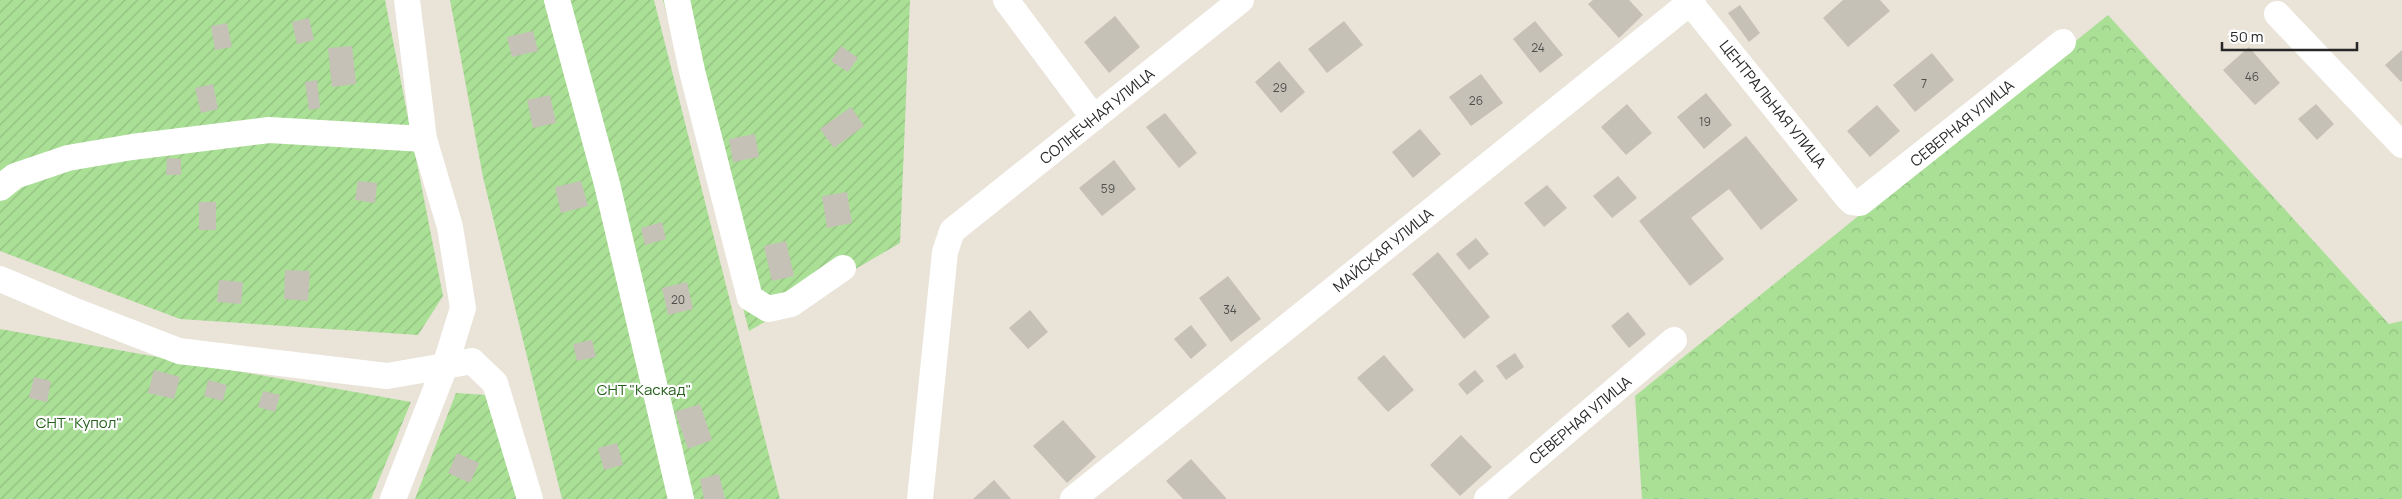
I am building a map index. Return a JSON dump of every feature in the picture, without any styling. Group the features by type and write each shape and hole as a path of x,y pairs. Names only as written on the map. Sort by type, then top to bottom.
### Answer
{"street":[{"path":"393,499 445,366 463,308 450,227 424,139 407,0"},
{"path":"557,0 607,184 681,499"},
{"path":"677,0 692,71 750,298 768,309 791,304 842,268"},
{"path":"1006,0 1094,118"},
{"name":"СОЛНЕЧНАЯ УЛИЦА","path":"920,499 945,252 952,231 1241,0"},
{"name":"ЦЕНТРАЛЬНАЯ УЛИЦА","path":"1691,1 1847,197 1852,202 1860,204"},
{"name":"МАЙСКАЯ УЛИЦА","path":"1073,499 1691,1"},
{"path":"2277,14 2402,145"},
{"name":"СЕВЕРНАЯ УЛИЦА","path":"1860,204 2063,42"},
{"path":"0,188 15,176 68,158 132,147 259,131 424,139"},
{"path":"0,279 73,310 180,351 387,376 472,361 494,383 530,499"},
{"name":"СЕВЕРНАЯ УЛИЦА","path":"1487,499 1674,340"}],"green space":[{"path":"0,0 385,0 443,296 418,335 180,319 0,251"},
{"name":"СНТ \"Каскад\"","path":"450,0 654,0 780,499 562,499 483,177"},
{"path":"663,0 910,0 900,243 749,331"},
{"path":"2108,15 2389,324 2402,321 2402,499 1642,499 1635,396"},
{"name":"СНТ \"Купол\"","path":"0,329 411,402 371,499 0,499"},
{"path":"456,393 487,395 519,499 415,499"}],"building":[{"path":"1593,0 1629,0 1643,15 1619,38 1588,4"},
{"path":"1843,0 1880,0 1890,11 1848,47 1823,18"},
{"path":"1740,5 1760,33 1749,42 1728,13"},
{"path":"1115,16 1140,47 1109,73 1084,42"},
{"path":"309,18 314,40 297,44 292,22"},
{"path":"1344,21 1363,45 1327,73 1308,49"},
{"path":"1535,21 1563,55 1540,73 1513,39"},
{"path":"227,23 232,47 215,50 211,26"},
{"path":"533,31 538,51 512,57 507,37"},
{"path":"352,46 356,84 332,87 328,48"},
{"path":"841,46 858,58 848,72 831,61"},
{"path":"2249,47 2280,83 2255,105 2223,70"},
{"path":"2402,50 2402,81 2401,82 2385,65"},
{"path":"1932,53 1954,80 1915,112 1893,85"},
{"path":"1279,61 1305,92 1281,113 1255,82"},
{"path":"1481,74 1503,103 1471,126 1449,97"},
{"path":"317,80 320,108 309,110 305,82"},
{"path":"213,84 218,109 201,113 195,88"},
{"path":"1706,93 1732,125 1704,149 1677,117"},
{"path":"550,95 556,123 533,128 527,100"},
{"path":"1627,104 1652,133 1626,155 1601,127"},
{"path":"2316,104 2334,124 2317,140 2298,119"},
{"path":"1877,105 1900,131 1870,157 1847,131"},
{"path":"851,107 864,126 834,148 820,129"},
{"path":"1165,113 1197,153 1179,168 1146,127"},
{"path":"1420,129 1441,154 1413,178 1392,152"},
{"path":"755,134 759,157 733,162 729,139"},
{"path":"1746,136 1798,200 1761,230 1729,189 1691,218 1724,259 1690,286 1639,221"},
{"path":"167,158 181,159 181,175 166,175"},
{"path":"1114,160 1136,189 1102,216 1079,188"},
{"path":"1618,176 1637,198 1612,218 1593,196"},
{"path":"358,181 377,183 375,203 355,200"},
{"path":"581,181 588,206 561,213 555,187"},
{"path":"1547,185 1567,208 1544,227 1524,203"},
{"path":"847,192 852,223 827,228 822,196"},
{"path":"199,202 216,202 216,230 199,230"},
{"path":"662,222 666,239 645,245 641,228"},
{"path":"1476,238 1489,254 1469,270 1456,254"},
{"path":"786,241 794,276 772,281 764,246"},
{"path":"1438,252 1490,317 1464,339 1412,274"},
{"path":"285,270 310,271 308,301 284,299"},
{"path":"1228,276 1261,319 1231,342 1199,298"},
{"path":"219,280 243,282 241,304 217,302"},
{"path":"687,282 693,309 668,315 662,288"},
{"path":"1030,310 1048,332 1028,349 1009,328"},
{"path":"1628,312 1646,334 1629,348 1611,326"},
{"path":"1191,325 1207,345 1191,359 1174,339"},
{"path":"592,340 596,357 577,361 573,344"},
{"path":"1515,353 1524,367 1506,380 1496,366"},
{"path":"1384,355 1414,390 1388,412 1357,378"},
{"path":"154,370 180,377 174,399 148,393"},
{"path":"1475,370 1484,381 1467,395 1458,384"},
{"path":"34,377 51,381 47,402 29,398"},
{"path":"208,380 227,385 223,401 204,396"},
{"path":"263,391 280,395 275,412 258,407"},
{"path":"700,404 712,440 688,449 675,412"},
{"path":"1063,420 1096,457 1067,483 1033,446"},
{"path":"1461,435 1492,467 1460,496 1430,465"},
{"path":"617,443 623,465 604,470 598,448"},
{"path":"457,453 479,463 470,483 448,473"},
{"path":"1191,459 1226,499 1183,499 1166,481"},
{"path":"719,474 725,499 704,499 700,479"},
{"path":"994,480 1011,499 973,499"}]}
